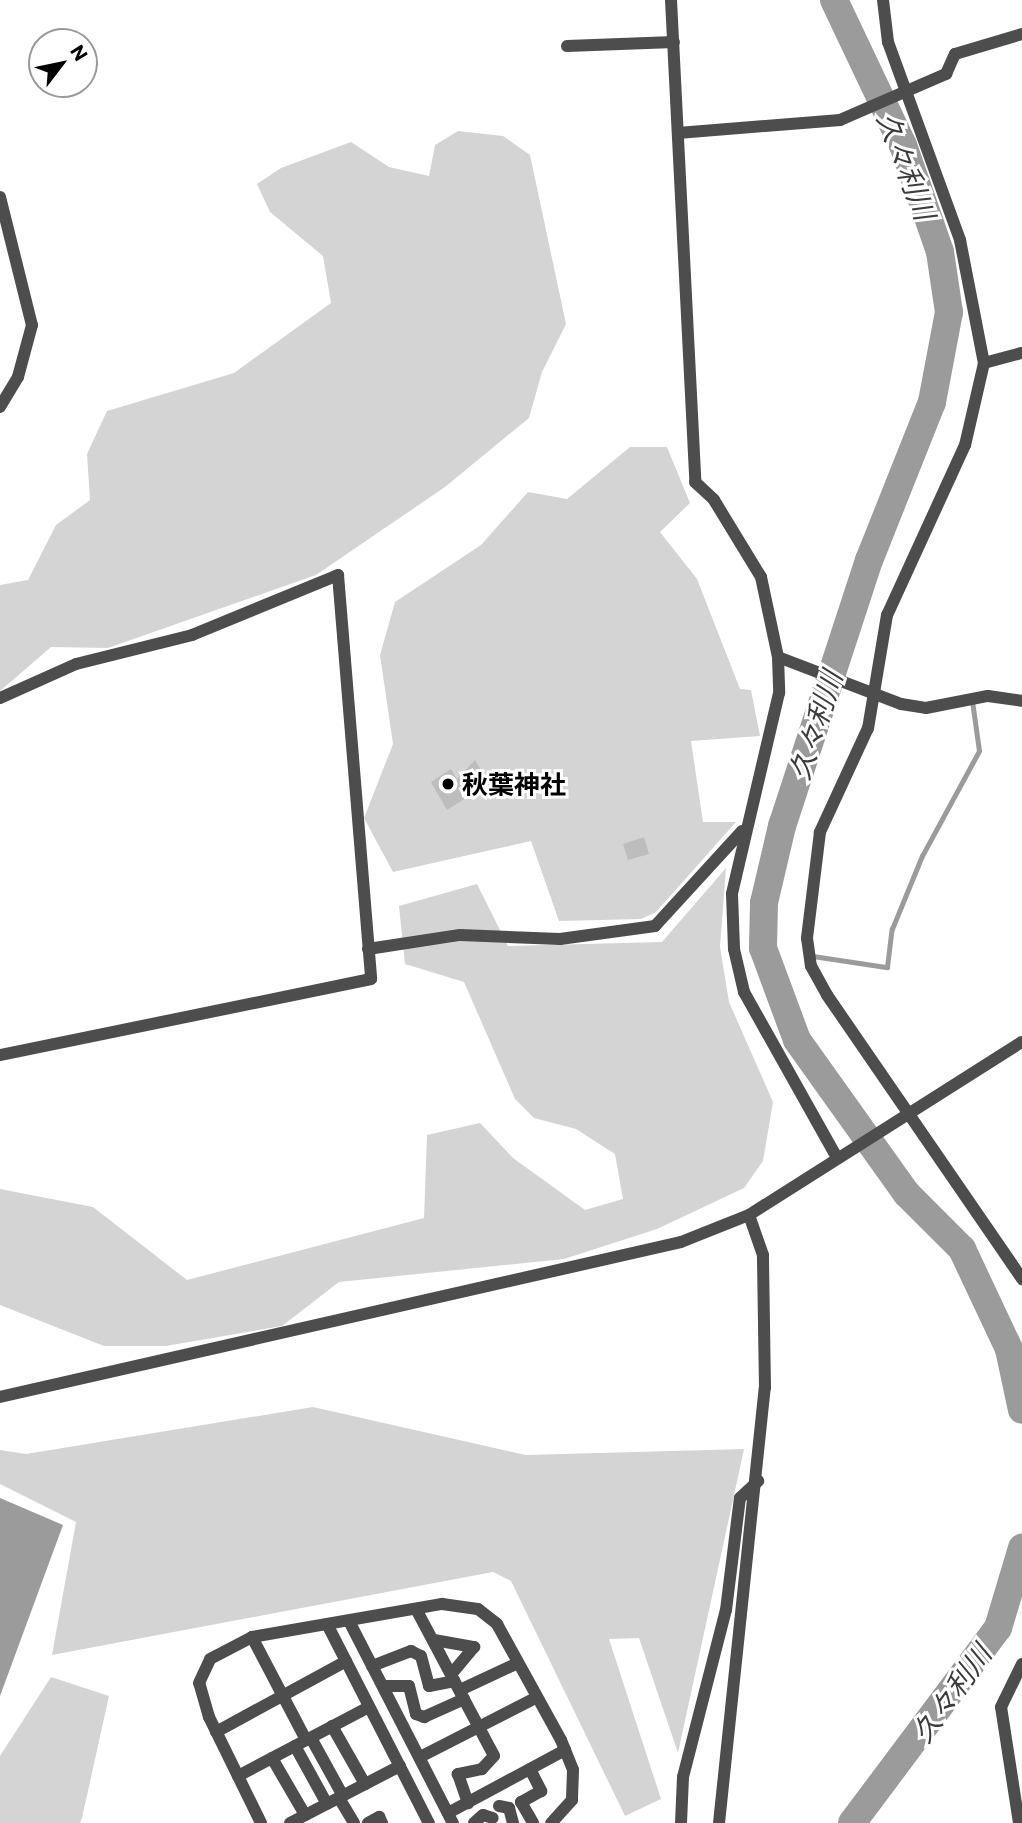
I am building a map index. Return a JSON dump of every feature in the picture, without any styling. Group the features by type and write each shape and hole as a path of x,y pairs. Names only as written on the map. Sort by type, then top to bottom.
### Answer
{"street":[{"path":"671,0 695,482 714,500 761,577 778,657 779,693 743,831 732,894 744,992 837,1158"},
{"path":"883,0 902,90 960,240 984,363 965,445 887,615 868,728 820,832 807,938 811,966 827,995 911,1112 1022,1279"},
{"path":"678,133 823,124 850,116 902,90 946,74 955,54 1022,34"},
{"path":"567,46 674,42"},
{"path":"0,197 32,325 18,377 0,407"},
{"path":"984,363 1022,353"},
{"path":"0,698 76,664 192,635 338,575 371,979 0,1055"},
{"path":"778,657 926,708 988,696 1022,701"},
{"path":"368,949 460,935 560,939 655,926 743,831"},
{"path":"0,1396 657,1248 749,1215 1022,1042"},
{"path":"719,1823 758,1481 763,1255 749,1215"},
{"path":"681,1823 683,1777 726,1610 740,1498 758,1481"},
{"path":"416,1609 494,1756 482,1769 458,1774 469,1802 488,1817 516,1821"},
{"path":"261,1823 216,1732 199,1683 210,1659 252,1637 416,1609 478,1609 497,1625 565,1750 573,1770 572,1800 551,1823"},
{"path":"349,1621 451,1818 469,1802 565,1750"},
{"path":"327,1624 427,1822"},
{"path":"252,1637 304,1741 325,1764 336,1799 354,1823"},
{"path":"383,1686 409,1686 416,1714 424,1717 457,1686 474,1647 434,1640"},
{"path":"372,1666 411,1651 421,1656 429,1686 457,1686 518,1663"},
{"path":"216,1732 346,1661"},
{"path":"1019,1823 1001,1707 1022,1664"},
{"path":"420,1757 537,1697"},
{"path":"238,1776 369,1707"},
{"path":"332,1726 365,1784"},
{"path":"304,1741 298,1777 300,1820 400,1766"},
{"path":"325,1764 348,1752"},
{"path":"272,1758 336,1799"},
{"path":"530,1769 541,1791 521,1802 533,1823"},
{"path":"275,1790 298,1777"},
{"path":"488,1817 490,1791"},
{"path":"368,1823 379,1817 382,1823"}],"shaded area":[{"path":"458,131 503,136 530,155 566,324 542,372 529,418 445,487 316,575 108,648 51,647 0,691 0,585 28,580 56,525 90,500 87,454 107,411 234,373 331,303 323,256 270,212 257,184 281,168 351,142 389,167 429,176 435,145"},
{"path":"630,447 667,447 690,503 660,532 697,579 740,689 751,690 760,736 691,741 703,822 736,822 656,912 641,919 559,921 531,841 393,872 364,818 393,744 380,655 395,602 481,545 528,492 567,499"},
{"path":"726,868 720,947 729,1002 773,1102 763,1161 744,1188 657,1229 564,1259 339,1282 282,1326 166,1346 104,1346 0,1305 0,1189 93,1207 187,1280 424,1218 427,1135 480,1123 513,1158 585,1210 623,1199 615,1154 576,1129 534,1118 515,1099 464,982 405,964 399,906 477,884 508,946 662,942"},
{"path":"313,1407 526,1455 744,1449 678,1753 639,1638 609,1639 661,1799 625,1816 511,1581 493,1572 52,1655 76,1522 0,1484 0,1450 26,1454"},
{"path":"0,1498 63,1525 0,1696"},
{"path":"51,1677 109,1696 82,1818 80,1823 0,1823 0,1756"}],"building":[{"name":"秋葉神社","path":"475,760 484,775 463,785 469,796 447,810 431,782 451,769 457,779"},
{"path":"644,837 649,854 628,860 623,844"}],"waterway":[{"name":"久々利川","path":"834,0 903,145 940,252 949,312 932,402 869,560 782,826 764,903 763,948 797,1040 907,1194 962,1249 1009,1349 1022,1410"},
{"path":"813,956 887,967 892,929 922,856 979,751 972,701"},
{"name":"久々利川","path":"852,1823 998,1628 1022,1548"}],"place":[{"name":"秋葉神社","path":"448,784"}]}
